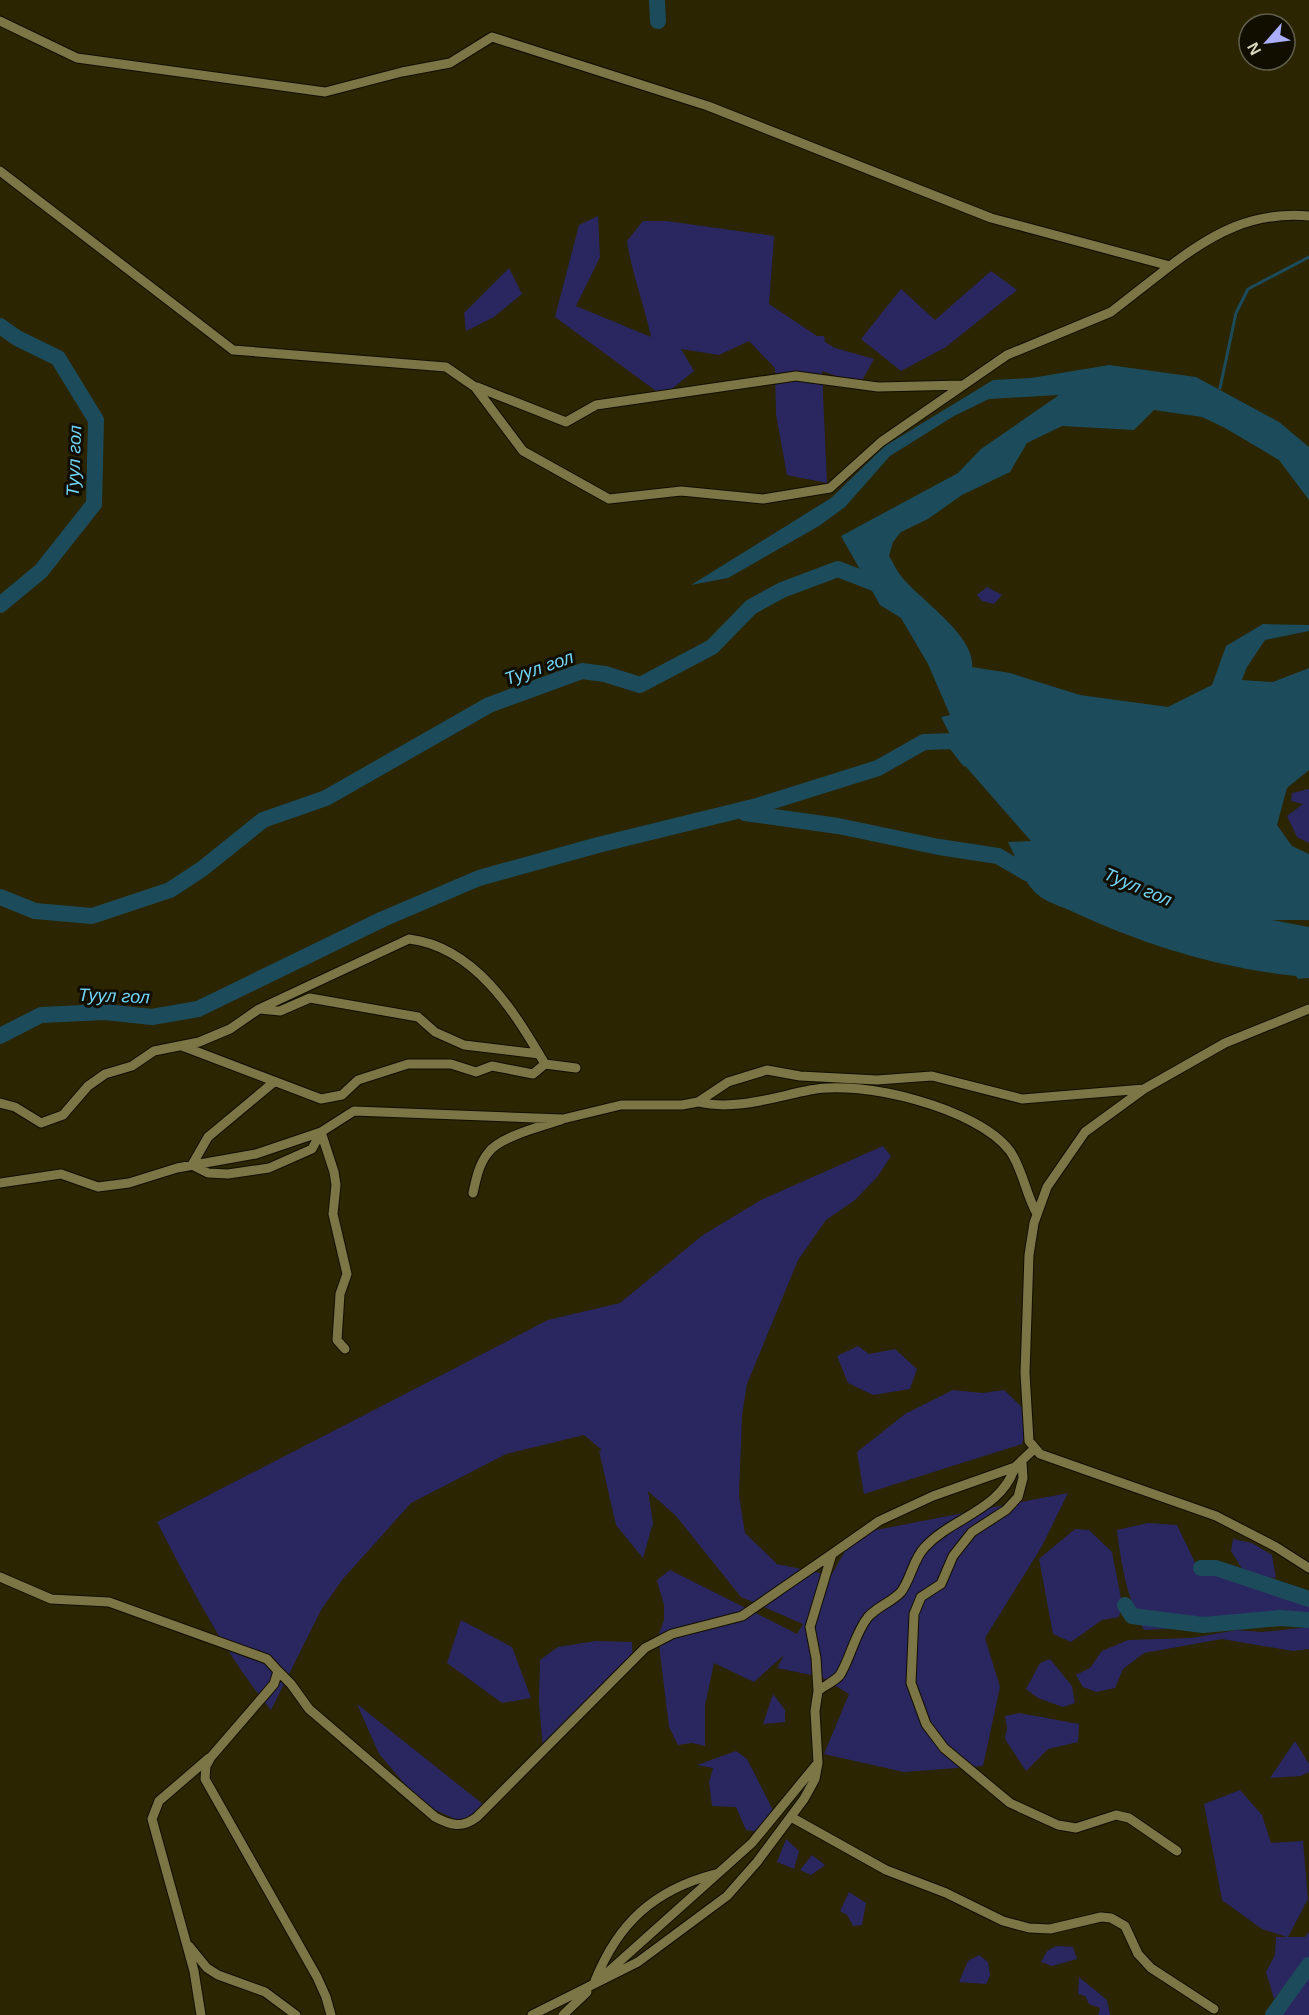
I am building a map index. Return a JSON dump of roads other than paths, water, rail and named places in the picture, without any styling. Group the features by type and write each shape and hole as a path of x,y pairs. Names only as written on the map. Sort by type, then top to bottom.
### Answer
{"street":[{"path":"0,21 77,58 325,92 402,72 450,63 492,37 708,106 991,218 1170,266"},
{"path":"0,171 233,350 446,367 475,387 566,422 596,405 796,376 878,387 964,385"},
{"path":"475,387 524,451 609,499 681,491 763,499 830,488 881,442 1007,355 1112,312 1204,240 1225,229 1282,214 1309,216"},
{"path":"0,1102 15,1107 41,1123 63,1115 88,1086 105,1074 132,1066 154,1051 199,1042 230,1029 259,1009 313,982 354,967 387,947 409,939 431,941 468,964 502,997 545,1065"},
{"path":"259,1009 280,1011 310,998 418,1017 435,1032 464,1045 539,1054"},
{"path":"1308,1009 1225,1043 1144,1089 1085,1132 1047,1187 1037,1214 1029,1255 1025,1374 1029,1441 1034,1449 1052,1460 1216,1516 1276,1547 1309,1568"},
{"path":"182,1046 321,1098 342,1095 358,1080 408,1064 451,1064 476,1072 492,1066 533,1074 545,1065 576,1068"},
{"path":"698,1102 728,1082 767,1070 800,1076 877,1080 932,1076 1022,1099 1144,1089"},
{"path":"192,1165 208,1137 274,1082"},
{"path":"473,1192 479,1169 489,1151 512,1138 563,1119 621,1105 665,1107 698,1102 712,1105 733,1104 773,1099 837,1086 911,1098 980,1126 1009,1151 1037,1214"},
{"path":"0,1183 61,1174 98,1187 129,1183 192,1165 256,1154 321,1131 354,1112 563,1119"},
{"path":"192,1165 208,1173 228,1174 269,1168 312,1149 321,1131"},
{"path":"321,1131 334,1172 336,1185 333,1214 347,1274 340,1294 336,1329 337,1340 345,1349"},
{"path":"0,1577 51,1599 109,1602 267,1659 291,1684 309,1709 435,1817 454,1826 462,1825 477,1817 645,1648 672,1634 742,1616 862,1531 901,1510 1018,1464 1034,1449"},
{"path":"818,1691 839,1677 866,1619 878,1606 901,1591 922,1550 941,1531 974,1514 1000,1494 1011,1480 1018,1464"},
{"path":"1018,1464 1023,1479 1018,1497 1006,1510 972,1532 953,1556 941,1584 921,1597 914,1614 911,1683 926,1724 944,1748 1010,1803 1058,1825 1076,1828 1116,1815 1129,1818 1177,1851"},
{"path":"532,2015 638,1962 727,1896 757,1862 791,1817 815,1779 818,1763 815,1711 818,1691 816,1658 810,1627 832,1554"},
{"path":"201,2015 187,1943 153,1826 152,1812 159,1801 211,1757 274,1684 278,1671"},
{"path":"211,1757 206,1766 205,1779 209,1790 317,1977 327,1997 331,2015"},
{"path":"563,2015 715,1874 752,1843 818,1763"},
{"path":"791,1817 886,1870 946,1893 1003,1921 1029,1928 1050,1929 1101,1917 1111,1918 1125,1926 1138,1954 1151,1968 1214,2009"},
{"path":"593,1986 611,1945 626,1924 671,1891 690,1881 715,1874"},
{"path":"187,1943 212,1972 265,1992 296,2015"}],"water":[{"path":"1109,365 1196,377 1279,422 1309,447 1309,500 1279,460 1225,428 1202,417 1154,410 1134,430 1062,426 1027,443 1010,472 962,495 928,519 901,532 893,542 889,556 909,585 956,630 971,655 972,667 1010,673 1080,695 1168,707 1212,685 1226,646 1263,624 1309,625 1309,631 1265,640 1247,667 1242,680 1273,682 1309,668 1309,770 1287,788 1277,825 1292,846 1309,854 1309,920 1272,920 1309,927 1309,978 1298,979 1296,976 1238,967 1180,953 1124,934 1036,894 1026,880 1008,842 1031,841 967,768 941,717 950,715 928,664 901,618 880,605 841,536 958,473 981,449 1059,395 989,399 954,416 890,456 845,507 819,526 728,578 691,585 831,498 885,446 993,380 1031,378"}],"waterway":[{"path":"657,0 658,21"},
{"path":"1220,388 1236,313 1248,289 1309,257"},
{"name":"Туул гол","path":"0,326 17,338 58,358 96,420 94,504 41,571 0,605"},
{"name":"Туул гол","path":"0,897 35,911 92,916 170,890 202,869 263,820 326,798 489,705 582,671 605,674 640,685 712,647 751,607 782,590 838,569 887,588"},
{"name":"Туул гол","path":"0,1036 41,1015 105,1012 152,1017 198,1009 383,919 479,878 598,845 757,806 878,768 924,742 954,741 968,759"},
{"path":"745,813 838,826 939,847 998,856 1027,873 1043,877"},
{"path":"1201,1568 1216,1568 1309,1599"},
{"path":"1125,1605 1132,1616 1203,1625 1280,1618 1309,1620"},
{"path":"1273,2015 1309,1965"}]}
